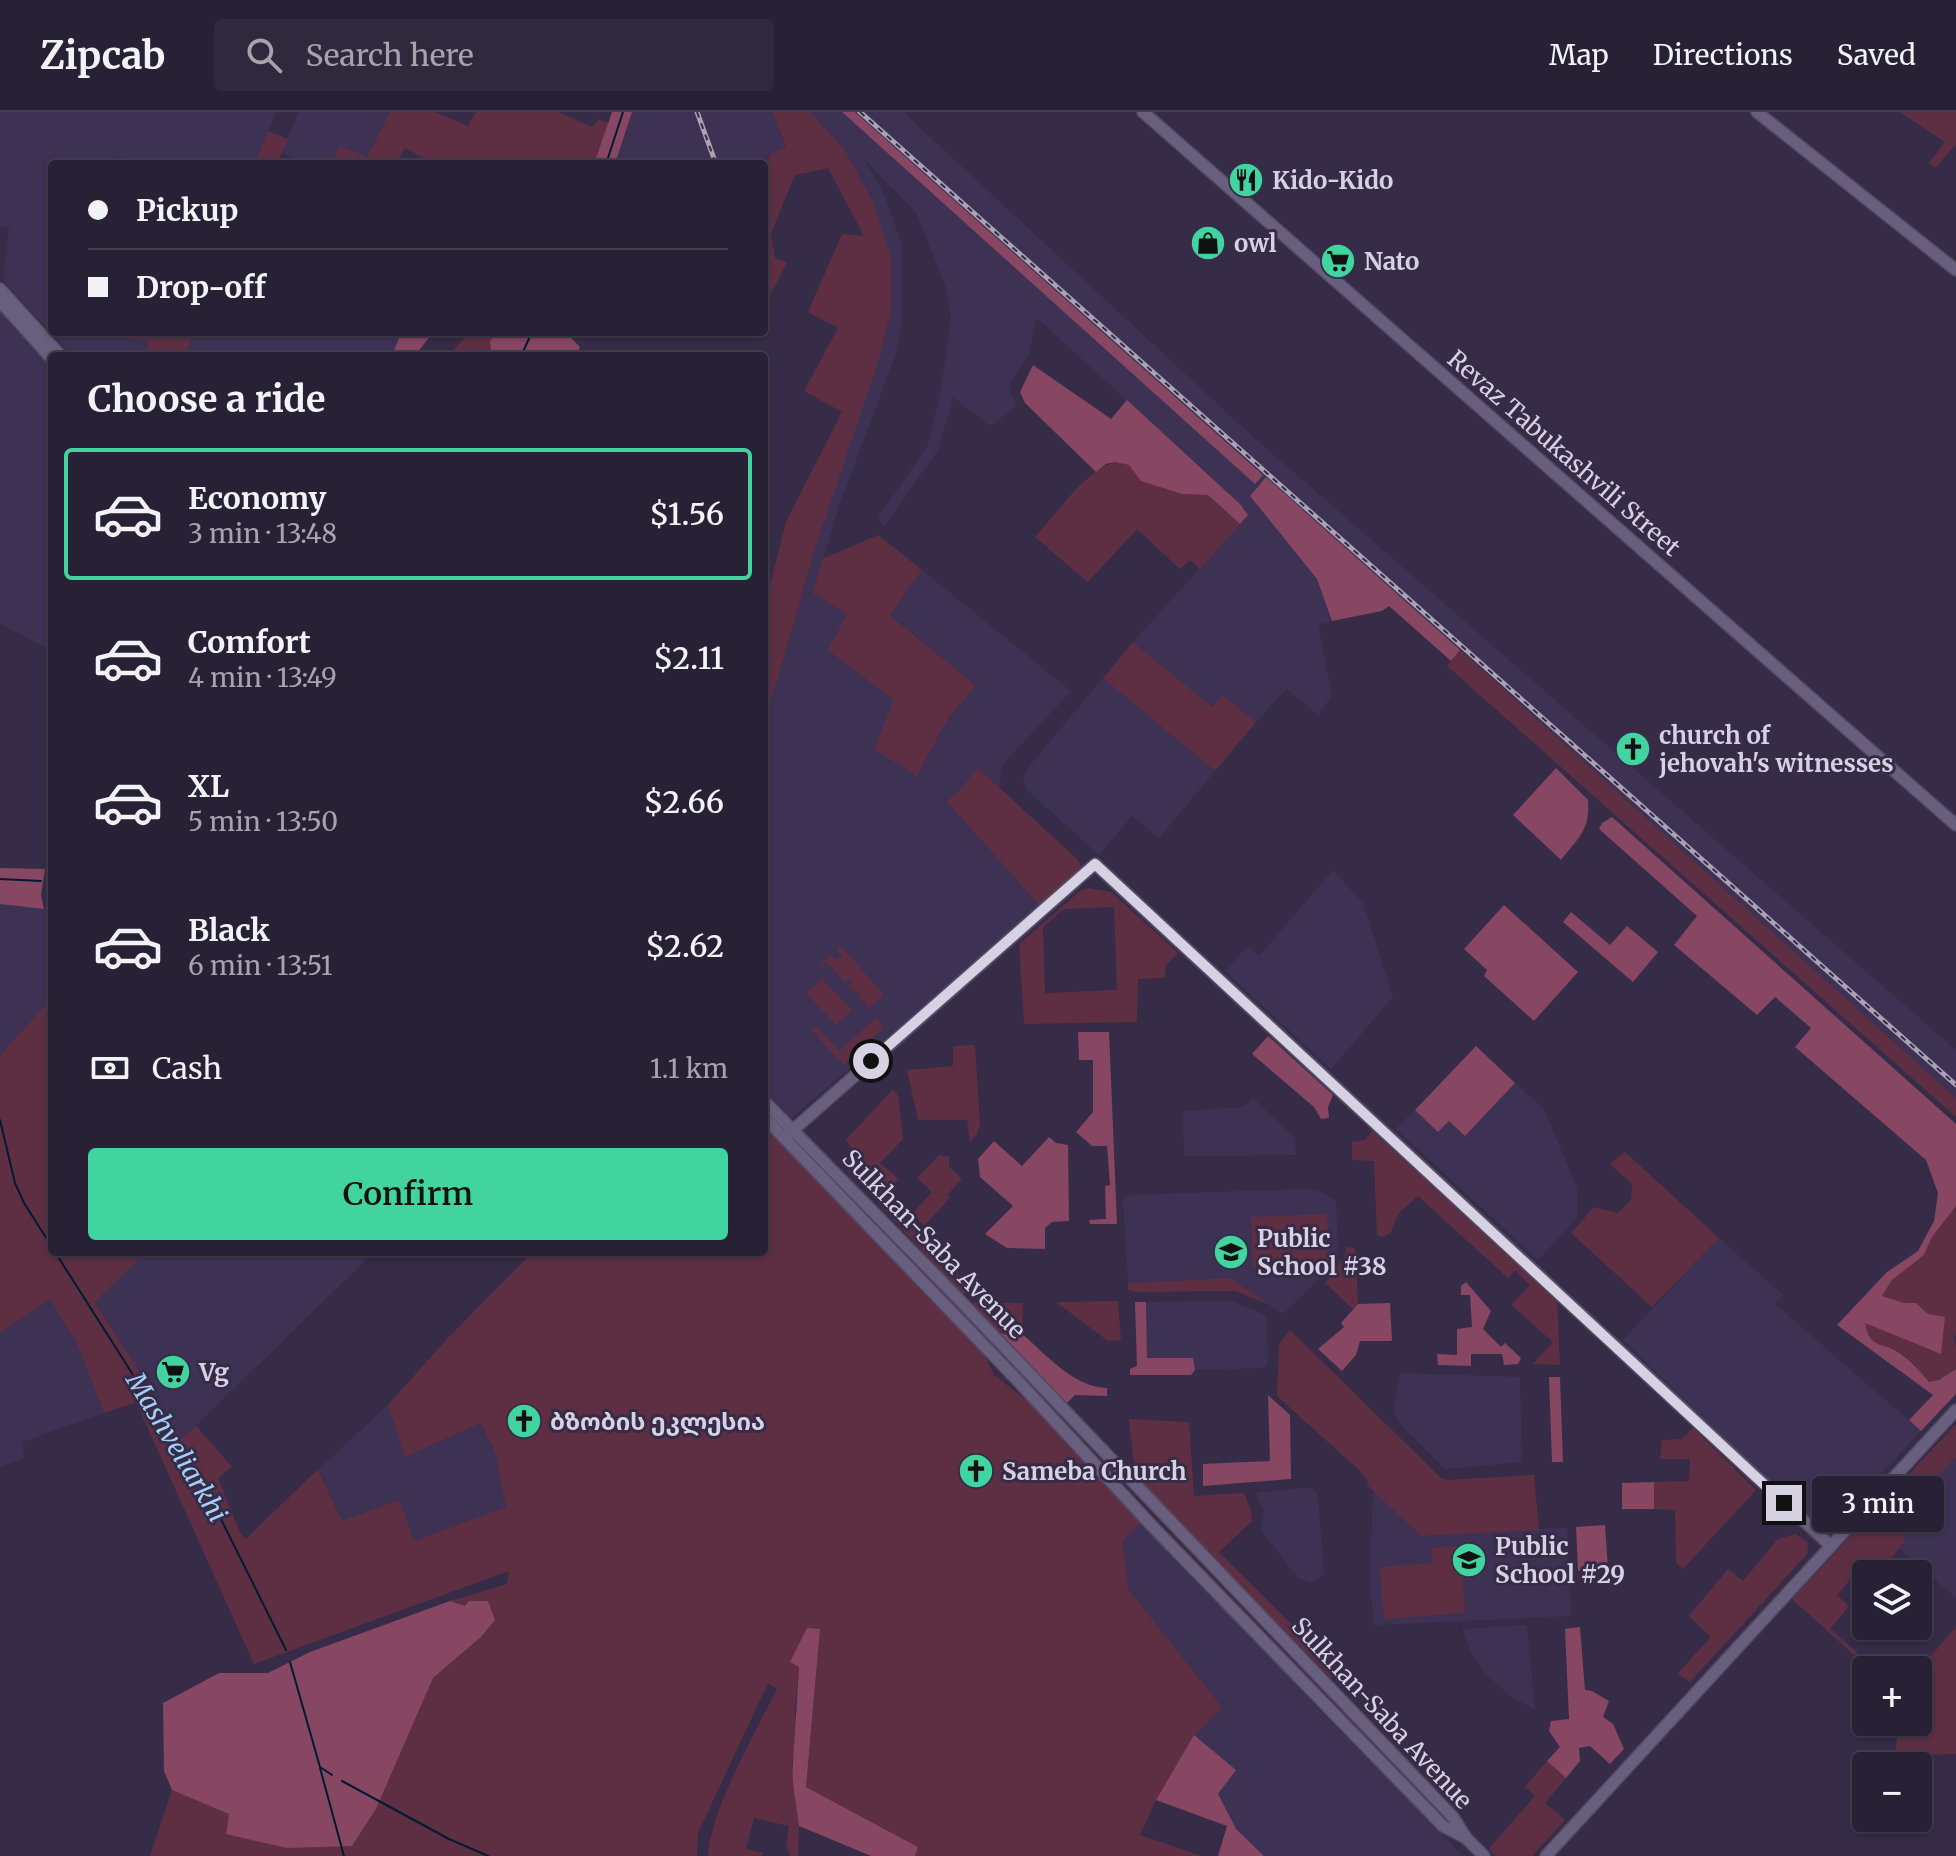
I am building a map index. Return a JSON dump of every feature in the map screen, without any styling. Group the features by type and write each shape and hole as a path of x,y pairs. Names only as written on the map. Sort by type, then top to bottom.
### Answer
{"main road":[{"name":"Revaz Tabukashvili Street","path":"1143,112 1956,825"},
{"path":"1757,112 1956,270"},
{"path":"0,289 57,352"},
{"path":"0,301 48,355"},
{"path":"788,1134 1095,864 1831,1546"},
{"name":"Sulkhan-Saba Avenue","path":"768,1106 788,1134"},
{"name":"Sulkhan-Saba Avenue","path":"768,1120 788,1134 959,1299 1453,1817 1466,1838 1484,1856"},
{"path":"1546,1856 1956,1410"}],"shaded area":[{"path":"0,112 276,112 256,160 113,157 113,160 48,160 48,330 3,280 9,228 0,226"},
{"path":"299,112 390,112 366,158 341,147 333,160 298,160 281,153"},
{"path":"390,112 435,112 468,126 476,112 558,112 592,127 599,119 610,123 596,160 422,160 423,158 405,148 398,160 333,160 340,146 367,157"},
{"path":"612,112 632,112 616,160 595,160"},
{"path":"632,112 773,112 786,149 770,154 768,165 768,160 616,160"},
{"path":"773,112 810,112 844,149 873,202 891,258 891,309 879,360 813,555 768,713 768,593 786,522 842,412 804,391 838,328 808,312 842,234 864,236 828,168 795,175 771,233 775,258 787,263 768,299 768,165 770,154 786,148"},
{"path":"810,112 842,112 1255,483 1263,475 855,112 903,112 1250,434 1956,1050 1956,1098 1266,477 1250,496 1317,579 1332,621 1318,625 1332,695 1318,715 1287,689 1256,722 1223,695 1213,708 1133,642 1248,515 1241,505 1037,318 1028,356 1010,383 1011,395 1017,406 990,426 953,397 938,450 884,527 878,518 928,445 941,389 951,319 946,288 917,214 863,158 884,194 901,243 902,317 897,351 839,506 813,592 847,614 829,650 894,700 918,775 949,717 976,686 890,614 922,570 1071,691 1003,764 999,787 978,769 946,801 1041,907 791,1118 768,1095 768,715 813,555 879,360 891,309 844,149"},
{"path":"842,112 855,112 1263,475 1255,484"},
{"path":"1900,112 1956,112 1956,144 1935,168 1929,163 1945,142"},
{"path":"268,131 288,139 279,160 256,160"},
{"path":"0,309 48,362 48,649 0,624"},
{"path":"54,336 108,336 149,341 148,352 68,352"},
{"path":"108,336 192,336 186,352 147,352 148,341"},
{"path":"192,336 400,336 394,352 186,352"},
{"path":"400,336 430,336 418,352 394,352"},
{"path":"467,336 492,336 491,352 451,352"},
{"path":"492,336 569,336 580,347 578,352 491,352"},
{"path":"1033,365 1111,419 1127,400 1241,505 1248,515 1240,524 1208,495 1182,494 1141,481 1129,465 1115,462 1106,464 1096,472 1025,403 1020,392"},
{"path":"1115,462 1129,465 1142,481 1182,494 1208,495 1240,524 1200,569 1190,560 1180,569 1137,529 1088,582 1035,537 1083,483 1104,466"},
{"path":"1266,477 1460,650 1451,661 1389,606 1382,611 1332,621 1317,579 1250,496"},
{"path":"878,535 922,570 890,615 976,686 949,717 917,776 874,749 894,700 828,650 847,614 813,593 822,559"},
{"path":"1133,642 1212,707 1223,695 1256,722 1215,771 1103,678"},
{"path":"1460,650 1956,1098 1956,1117 1447,666"},
{"path":"1103,678 1215,771 1159,838 1132,816 1099,855 1027,790 1023,778"},
{"path":"978,768 1081,866 1041,907 946,801"},
{"path":"1556,768 1588,800 1585,827 1561,860 1513,815"},
{"path":"1612,817 1956,1124 1956,1206 1932,1237 1924,1255 1892,1280 1882,1296 1904,1303 1916,1303 1928,1314 1945,1317 1941,1354 1865,1323 1874,1342 1901,1354 1929,1382 1939,1380 1956,1369 1956,1394 1921,1431 1909,1420 1933,1395 1837,1325 1887,1272 1918,1251 1934,1221 1938,1193 1926,1160 1795,1047 1811,1028 1775,997 1757,1015 1674,945 1697,916 1599,829"},
{"path":"0,868 45,869 41,895 44,909 0,904"},
{"path":"1333,870 1363,903 1393,997 1331,1069 1225,971 1248,946 1259,956"},
{"path":"1088,888 1111,892 1178,953 1166,965 1164,978 1138,979 1137,1022 1024,1024 1019,944 1080,891","holes":["1114,907 1117,990 1045,993 1043,927 1064,909"]},
{"path":"0,904 44,909 48,913 48,1002 0,1055"},
{"path":"1504,905 1578,972 1534,1021 1484,976 1487,970 1464,949"},
{"path":"1571,912 1610,945 1627,926 1658,952 1633,982 1563,922"},
{"path":"841,946 884,995 869,1008 857,995 861,991 855,993 848,986 853,982 850,978 845,982 826,962 816,968 830,955 837,961 842,956 837,950"},
{"path":"822,979 852,1010 836,1025 806,993"},
{"path":"48,1002 48,1256 142,1256 95,1302 182,1439 196,1426 232,1467 218,1478 240,1533 246,1539 318,1469 342,1521 399,1500 414,1541 506,1507 496,1455 481,1423 405,1457 388,1405 445,1341 529,1256 768,1256 768,1131 982,1350 994,1375 1029,1402 1142,1521 1122,1542 1129,1590 1222,1707 1194,1736 1156,1800 1140,1835 1202,1856 915,1856 918,1847 806,1787 820,1630 799,1666 796,1742 792,1764 799,1826 798,1856 790,1856 786,1846 789,1826 754,1818 746,1849 764,1853 760,1856 708,1856 725,1794 777,1689 768,1683 698,1833 697,1856 150,1856 172,1790 230,1814 226,1833 352,1846 376,1809 433,1678 481,1637 465,1606 450,1601 507,1584 509,1571 254,1664 136,1402 104,1413 77,1344 50,1299 0,1333 0,1055"},
{"path":"876,1018 884,1027 843,1065 811,1029 815,1026 839,1051"},
{"path":"1078,1032 1109,1032 1117,1224 1090,1224 1089,1220 1106,1219 1105,1186 1110,1185 1107,1146 1092,1146 1076,1132 1093,1112 1093,1060 1079,1060"},
{"path":"1268,1036 1333,1095 1328,1107 1329,1118 1321,1119 1314,1107 1252,1054"},
{"path":"975,1045 980,1125 970,1142 967,1120 918,1120 907,1070 953,1066 953,1046"},
{"path":"1476,1046 1515,1083 1465,1136 1449,1121 1438,1132 1415,1110"},
{"path":"1515,1083 1544,1109 1577,1188 1577,1218 1538,1260 1396,1129 1415,1110 1438,1132 1449,1121 1465,1136"},
{"path":"893,1089 898,1096 903,1139 880,1163 899,1179 891,1187 889,1201 973,1290 962,1294 843,1165 855,1154 846,1140"},
{"path":"1253,1098 1295,1139 1296,1155 1184,1156 1183,1111 1244,1107"},
{"path":"1372,1131 1557,1301 1560,1365 1533,1364 1553,1342 1511,1305 1530,1285 1515,1270 1508,1278 1418,1196 1398,1214 1391,1232 1383,1237 1377,1235 1374,1161 1352,1160 1352,1142 1365,1140"},
{"path":"1049,1137 1056,1143 1068,1145 1069,1221 1052,1222 1045,1228 1045,1249 1007,1248 985,1234 1013,1206 980,1177 978,1159 994,1141 1022,1166"},
{"path":"1625,1152 1719,1238 1652,1307 1571,1233 1594,1207 1618,1213 1631,1200 1632,1184 1610,1164"},
{"path":"939,1155 949,1157 949,1167 962,1179 947,1195 950,1198 924,1226 913,1213 932,1192 917,1178"},
{"name":"Public School #38","path":"1318,1190 1336,1200 1338,1246 1335,1259 1327,1271 1283,1314 1230,1278 1128,1283 1123,1200 1131,1195"},
{"path":"1956,1206 1956,1335 1953,1337 1956,1369 1939,1380 1929,1382 1901,1353 1874,1341 1864,1322 1940,1353 1928,1314 1916,1303 1904,1303 1882,1296 1892,1280 1924,1255 1932,1237"},
{"path":"1327,1214 1330,1263 1253,1267 1251,1217"},
{"path":"1719,1238 1783,1295 1775,1304 1921,1431 1824,1534 1623,1340"},
{"path":"1347,1247 1355,1248 1358,1304 1353,1309 1325,1283 1344,1258"},
{"path":"142,1256 370,1256 182,1439 95,1302"},
{"path":"1230,1278 1270,1305 1235,1291 1128,1290 1128,1283"},
{"path":"1466,1282 1491,1311 1483,1329 1501,1347 1505,1343 1521,1358 1518,1364 1504,1365 1502,1354 1471,1354 1471,1366 1438,1365 1437,1354 1457,1355 1457,1329 1472,1327 1470,1295 1461,1295 1461,1286"},
{"path":"50,1299 77,1344 104,1413 22,1442 24,1458 0,1467 0,1333"},
{"path":"1118,1301 1121,1340 1108,1341 1056,1302"},
{"path":"1232,1301 1263,1314 1267,1319 1268,1363 1264,1368 1195,1370 1193,1358 1147,1359 1146,1302"},
{"path":"1135,1302 1146,1302 1147,1358 1193,1358 1195,1370 1191,1375 1130,1375 1130,1369 1137,1366"},
{"path":"972,1303 1023,1303 1022,1334 1014,1336 1000,1332"},
{"path":"1390,1303 1392,1341 1360,1341 1356,1355 1342,1371 1318,1349 1344,1327 1341,1323 1358,1304"},
{"path":"1290,1330 1440,1477 1447,1480 1534,1475 1539,1530 1421,1536 1368,1486 1367,1479 1360,1471 1277,1396 1279,1347"},
{"path":"1000,1333 1015,1337 1022,1334 1072,1376 1107,1388 1107,1396 1075,1395 1066,1404"},
{"path":"1400,1373 1520,1377 1522,1462 1445,1469 1393,1413"},
{"path":"1549,1377 1560,1377 1563,1462 1552,1462"},
{"path":"1268,1395 1290,1415 1291,1479 1203,1486 1203,1464 1270,1461"},
{"path":"388,1405 405,1457 481,1423 496,1455 506,1507 414,1541 342,1521 319,1469"},
{"path":"1129,1419 1189,1422 1194,1496 1244,1493 1251,1510 1252,1521 1219,1552 1337,1670 1331,1678 1135,1479 1138,1474"},
{"path":"1956,1424 1956,1457 1899,1529 1906,1540 1890,1560 1852,1560 1852,1577 1837,1595 1849,1606 1830,1629 1861,1656 1855,1656 1792,1599"},
{"path":"1693,1428 1756,1490 1683,1569 1676,1563 1675,1510 1654,1509 1654,1482 1689,1481 1690,1459 1660,1459 1662,1440 1682,1439"},
{"path":"1956,1457 1956,1598 1932,1577 1932,1560 1913,1560 1900,1549 1906,1540 1899,1529"},
{"path":"1654,1482 1654,1509 1622,1509 1622,1483"},
{"path":"1312,1489 1318,1495 1324,1575 1311,1583 1298,1578 1261,1530 1264,1512 1256,1493"},
{"name":"Public School #29","path":"1373,1490 1421,1536 1567,1528 1571,1616 1374,1625 1370,1584"},
{"path":"1142,1521 1314,1704 1463,1856 1264,1856 1235,1829 1218,1794 1235,1770 1194,1735 1222,1707 1129,1590 1122,1542"},
{"path":"1605,1525 1608,1569 1578,1571 1576,1527"},
{"path":"1796,1534 1808,1543 1807,1554 1690,1682 1677,1674 1711,1637 1689,1616 1728,1569 1743,1581 1778,1539"},
{"path":"1460,1546 1465,1613 1384,1619 1380,1567 1432,1563 1431,1548"},
{"path":"450,1601 465,1606 469,1601 488,1601 495,1620 481,1637 433,1678 376,1809 352,1846 287,1848 226,1834 229,1814 172,1790 164,1771 163,1703 219,1673 268,1673 310,1652"},
{"path":"1527,1625 1535,1710 1509,1695 1485,1673 1470,1650 1463,1629"},
{"path":"1580,1627 1585,1690 1609,1701 1603,1717 1613,1724 1624,1749 1610,1764 1590,1746 1579,1748 1580,1761 1566,1778 1547,1761 1560,1747 1549,1731 1551,1721 1569,1719 1565,1629"},
{"path":"1956,1627 1956,1754 1895,1752 1897,1736 1932,1736 1931,1656"},
{"path":"807,1628 820,1629 806,1787 918,1847 915,1856 871,1856 799,1826 793,1770 799,1667 790,1662"},
{"path":"1194,1735 1236,1770 1218,1794 1236,1829 1264,1856 1218,1856 1227,1826 1156,1800"},
{"path":"1547,1761 1566,1778 1545,1803 1565,1820 1532,1856 1496,1856 1489,1849 1535,1796 1525,1787"}],"waterway":[{"path":"607,160 623,112"},
{"path":"523,352 530,336"},
{"path":"0,879 41,881"},
{"name":"Mashveliarkhi","path":"0,1120 15,1183 48,1241"},
{"name":"Mashveliarkhi","path":"58,1256 208,1493 286,1650"},
{"name":"Mashveliarkhi","path":"290,1662 320,1767 332,1775"},
{"name":"Mashveliarkhi","path":"320,1768 344,1856"},
{"path":"342,1781 449,1839 488,1856"}],"railway":[{"path":"697,112 715,160"},
{"path":"860,112 1956,1085"}],"place":[{"name":"Kido-Kido","path":"1246,180"},
{"name":"owl","path":"1208,243"},
{"name":"Nato","path":"1338,261"},
{"name":"church of jehovah's witnesses","path":"1633,749"},
{"name":"Public School #38","path":"1231,1252"},
{"name":"Vg","path":"173,1372"},
{"name":"ბზობის ეკლესია","path":"524,1421"},
{"name":"Sameba Church","path":"976,1471"},
{"name":"Public School #29","path":"1469,1560"}],"route":[{"path":"871,1061 1095,864 1784,1503"}]}
